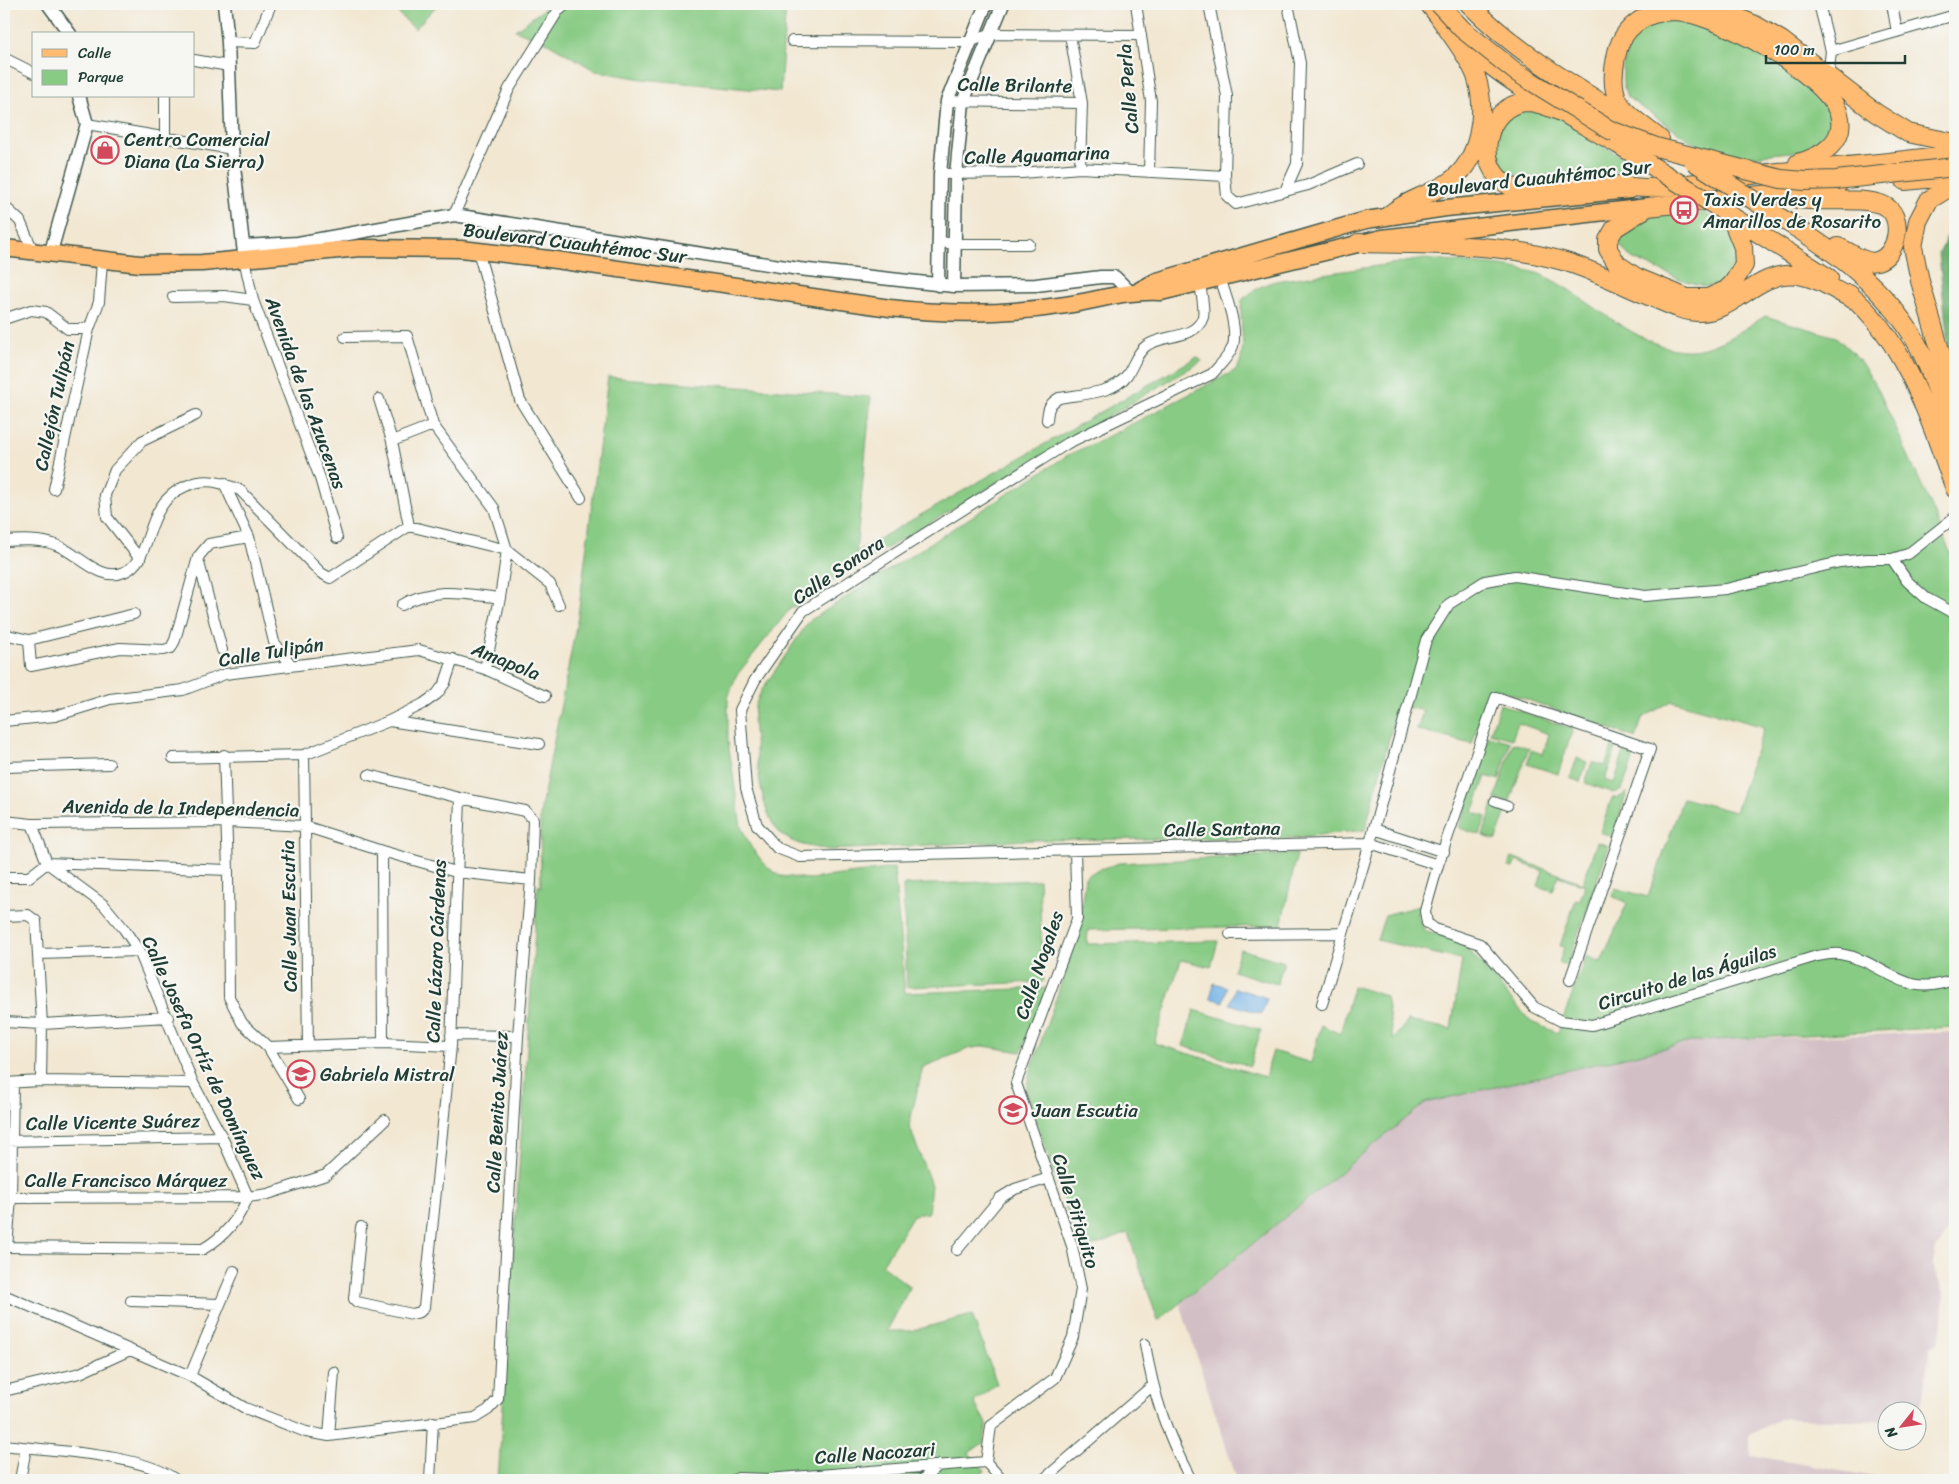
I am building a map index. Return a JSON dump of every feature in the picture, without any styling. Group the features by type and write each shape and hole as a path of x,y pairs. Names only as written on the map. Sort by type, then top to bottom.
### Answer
{"highway":[{"path":"1451,4 1478,31 1569,96 1604,115 1649,134 1759,162 1809,170 1856,169 1955,158"},
{"path":"1469,4 1489,23 1562,78 1820,242 1860,274 1885,298 1906,326 1923,357 1955,443"},
{"path":"1696,4 1727,13 1755,25 1781,40 1826,82 1839,116 1839,129 1832,146 1814,159 1758,174"},
{"path":"1436,8 1492,68 1520,88 1618,145 1728,213 1813,267 1857,301 1889,337 1901,359 1930,421 1955,489"},
{"path":"1436,8 1516,72 1610,130 1656,147 1780,179 1805,181 1836,180 1955,167"},
{"path":"1389,215 1398,207 1450,182 1466,163 1477,140 1481,101 1475,75 1436,8"},
{"path":"1660,139 1624,108 1612,88 1617,49 1623,35 1632,25 1645,16 1678,12 1743,33 1908,133 1955,143"},
{"path":"1563,113 1541,104 1528,102 1517,104 1499,115 1493,124 1487,146 1491,165 1503,181 1518,188 1592,183 1646,188"},
{"name":"Boulevard Cuauhtémoc Sur","path":"1646,188 1955,153"},
{"name":"Boulevard Cuauhtémoc Sur","path":"1648,207 1955,176"},
{"path":"1955,184 1929,200 1918,221 1914,246 1920,281 1955,402"},
{"path":"1774,193 1810,201 1877,204 1891,211 1897,228 1893,246 1888,254 1877,261 1867,261 1842,249 1820,242"},
{"path":"1648,207 1611,233 1608,249 1612,257 1625,271 1636,277 1680,295 1696,299 1717,295 1733,284 1740,275 1744,265 1743,247 1728,213"},
{"path":"1358,243 1430,244 1535,255 1588,270 1676,308 1699,312 1719,307 1774,276 1798,275 1810,278 1857,301"}],"main road":[{"name":"Boulevard Cuauhtémoc Sur","path":"1134,292 1157,281 1275,245 1340,226 1389,215 1646,188"},
{"name":"Boulevard Cuauhtémoc Sur","path":"4,248 102,261 157,264 244,253 360,248 478,251 916,311 1017,311 1065,305 1134,292 1161,292 1358,243 1422,232 1648,207"}],"street":[{"path":"48,4 69,32"},
{"path":"224,4 228,42 232,149 244,253 454,215 799,269 954,286 1036,285 1115,277 1134,292"},
{"path":"228,42 255,43 271,4"},
{"path":"454,215 509,89 558,11 567,4"},
{"path":"938,284 940,174 947,101 969,42 986,4"},
{"path":"954,286 957,244 956,175 963,102 1003,4"},
{"name":"Calle Perla","path":"1136,4 1150,101 1149,172"},
{"path":"1209,4 1227,96 1225,176 1227,196 1236,204 1308,185 1357,164"},
{"path":"1284,191 1297,164 1300,63 1288,4"},
{"path":"1819,4 1831,51 1826,82"},
{"path":"1892,4 1897,32"},
{"path":"1831,51 1955,15"},
{"path":"792,41 969,42 990,34 1141,35"},
{"name":"Calle Brilante","path":"1070,36 1082,103 1080,168"},
{"path":"4,58 32,72"},
{"path":"195,60 229,66"},
{"path":"42,254 88,124 77,98"},
{"path":"165,98 165,137"},
{"name":"Calle Brilante","path":"947,101 1082,103"},
{"path":"88,124 165,137 214,148 232,149"},
{"name":"Calle Aguamarina","path":"940,174 956,175 1080,168 1225,176"},
{"path":"4,206 20,221 42,254"},
{"path":"940,242 957,244 1029,244"},
{"path":"478,251 520,400 581,498"},
{"name":"Avenida de las Azucenas","path":"244,253 253,300 320,478 337,538"},
{"name":"Callejón Tulipán","path":"54,489 89,330 99,302 102,261"},
{"name":"Calle Sonora","path":"1075,850 800,857 777,848 756,825 746,788 740,710 755,680 803,611 1068,443 1212,374 1223,362 1233,346 1232,318 1220,278"},
{"path":"1047,420 1048,407 1052,402 1059,398 1116,386 1128,374 1144,347 1152,342 1191,331 1198,326 1203,316 1200,283"},
{"path":"173,297 224,296 253,300"},
{"path":"4,320 30,310 46,312 68,329 89,330"},
{"path":"345,337 406,336 433,424 494,508 506,550 500,598 485,669"},
{"path":"379,399 392,441 409,526"},
{"path":"140,559 107,516 104,495 116,470 142,441 196,415"},
{"path":"392,441 433,424"},
{"path":"4,541 25,540 57,545 106,574 124,572 140,559 158,508 176,490 199,480 224,483 240,490 321,573 330,578 409,526 506,550 550,584 559,605"},
{"path":"224,483 249,537 274,642 291,665"},
{"path":"1322,1004 1374,829 1426,640 1449,604 1485,581 1515,576 1645,596 1726,589 1840,562 1892,559 1908,554 1955,517"},
{"path":"29,640 32,666 120,648 164,650 171,648 175,640 198,558 209,544 249,537"},
{"path":"198,558 222,650"},
{"path":"1892,559 1907,581 1926,598 1955,614"},
{"path":"402,605 414,597 428,593 500,598"},
{"path":"4,634 29,640 134,614"},
{"name":"Calle Tulipán","path":"4,721 55,716 110,699 183,690 225,674 419,650 453,659"},
{"path":"173,758 224,755 304,755 389,721 423,704 437,694 445,683 453,659"},
{"name":"Amapola","path":"453,659 485,669 545,696"},
{"path":"1438,865 1496,697 1650,749 1570,980"},
{"path":"389,721 539,744"},
{"path":"224,755 228,870 229,997 242,1023 268,1047 299,1099"},
{"name":"Calle Juan Escutia","path":"304,755 308,1046"},
{"path":"4,768 109,764"},
{"path":"369,776 460,798"},
{"name":"Calle Benito Juárez","path":"433,1422 475,1418 488,1410 498,1399 518,1036 531,880 533,819 530,814 525,811 460,798"},
{"name":"Calle Lázaro Cárdenas","path":"361,1227 354,1299 356,1302 412,1314 420,1312 424,1306 451,1040 460,798"},
{"path":"1494,801 1508,806"},
{"name":"Avenida de la Independencia","path":"4,821 32,824 227,822 304,826 456,872 531,880"},
{"path":"32,824 47,863"},
{"path":"1374,829 1444,852"},
{"name":"Calle Santana","path":"1075,850 1370,843 1438,865"},
{"name":"Calle Nogales","path":"1025,1060 1077,919 1075,850"},
{"path":"382,851 383,1043"},
{"path":"4,877 28,877 47,863 228,870"},
{"name":"Calle Josefa Ortíz de Domínguez","path":"47,863 104,905 124,929 139,952 168,1017 193,1084 222,1137 248,1197"},
{"name":"Circuito de las Águilas","path":"1438,865 1425,911 1427,923 1435,929 1480,944 1534,1007 1561,1021 1592,1025 1816,956 1840,954 1914,986 1944,984 1955,979"},
{"path":"4,916 28,915 36,921 42,1024 40,1081"},
{"path":"1230,934 1343,933"},
{"path":"38,954 139,952"},
{"path":"4,1022 42,1024 168,1017"},
{"path":"268,1047 518,1036"},
{"name":"Calle Pitiquito","path":"986,1462 991,1426 1056,1378 1073,1337 1081,1289 1072,1246 1016,1083 1025,1060"},
{"path":"193,1084 40,1081 8,1083 5,1247 203,1249 224,1235 240,1216 248,1197"},
{"name":"Calle Francisco Márquez","path":"7,1198 248,1197 268,1194 326,1175 386,1120"},
{"name":"Calle Vicente Suárez","path":"7,1141 222,1137"},
{"path":"957,1250 1000,1198 1015,1189 1048,1178"},
{"path":"190,1376 234,1271"},
{"path":"4,1295 190,1376 245,1408 306,1432 329,1436 433,1422 430,1480"},
{"path":"131,1301 220,1304"},
{"path":"1145,1344 1152,1386 1168,1434 1189,1477 1179,1480"},
{"path":"4,1391 80,1373 130,1350"},
{"path":"329,1436 334,1372"},
{"path":"1043,1480 1152,1386"},
{"path":"4,1445 92,1454 161,1470 176,1480"},
{"path":"20,1480 26,1448"},
{"path":"986,1462 1002,1480"},
{"name":"Calle Nacozari","path":"734,1480 738,1478 767,1480 986,1462"},
{"path":"922,1480 939,1465"}],"shaded area":[{"path":"1955,1032 1955,1219 1935,1251 1933,1265 1944,1296 1940,1340 1930,1347 1922,1402 1876,1402 1876,1421 1779,1419 1750,1435 1750,1455 1886,1480 1237,1480 1180,1304 1425,1103 1693,1041"}],"green space":[{"path":"392,4 438,4 415,29 398,13"},
{"path":"551,4 786,4 780,92 642,79 596,71 546,42 515,30"},
{"path":"1667,17 1728,32 1809,83 1834,118 1829,141 1810,150 1722,159 1711,155 1627,97 1624,88 1623,67 1629,47 1641,30 1649,23"},
{"path":"1522,108 1561,116 1639,169 1531,177 1510,174 1499,165 1493,151 1502,117"},
{"path":"1698,209 1726,229 1736,246 1735,262 1732,270 1721,282 1706,286 1689,282 1634,259 1622,247 1618,237 1636,219"},
{"path":"1955,219 1955,375 1949,356 1939,254"},
{"path":"1425,259 1517,268 1542,275 1561,285 1621,325 1663,346 1684,350 1704,348 1728,338 1765,316 1836,337 1858,358 1877,387 1934,512 1955,566 1955,1027 1695,1041 1425,1103 1158,1321 1128,1233 1081,1251 1026,1091 1029,1076 1078,935 1085,877 1097,870 1119,863 1297,854 1281,926 1088,930 1087,944 1218,941 1211,967 1181,960 1154,1043 1265,1077 1273,1051 1311,1063 1321,1025 1340,1034 1353,986 1386,996 1393,1039 1408,1021 1451,1029 1462,960 1377,940 1385,915 1419,906 1417,914 1424,930 1462,942 1531,1022 1558,1033 1586,956 1601,962 1627,903 1612,896 1615,888 1648,897 1683,798 1735,812 1764,727 1672,701 1642,718 1636,738 1494,688 1487,695 1472,744 1417,730 1423,711 1398,705 1365,830 1293,838 1030,840 830,850 791,841 780,833 773,823 767,811 760,781 753,722 755,706 761,691 809,621 1068,455 1099,441 1236,370 1240,362 1243,345 1242,300 1254,291 1276,281"},
{"path":"1197,357 1202,361 862,563 790,609 736,676 728,698 728,742 741,827 751,847 767,867 780,876 810,879 894,868 905,993 1047,988 1021,1052 984,1046 968,1049 923,1067 909,1125 931,1185 928,1213 913,1215 882,1265 910,1287 887,1331 911,1331 972,1315 997,1384 974,1402 987,1425 983,1443 969,1453 985,1471 975,1480 498,1480 538,885 541,887 540,814 578,616 608,377 871,397 856,552"},
{"path":"1500,704 1573,729 1558,774 1527,764 1531,750 1543,754 1549,734 1518,723 1512,739 1490,733"},
{"path":"1489,736 1510,742 1499,780 1486,776 1473,812 1486,817 1480,835 1459,828"},
{"path":"1513,743 1529,748 1509,803 1495,799"},
{"path":"1620,745 1636,751 1622,790 1614,793 1585,783 1592,762 1605,766 1612,747 1616,748 1605,780 1614,783 1624,752 1619,749"},
{"path":"1577,758 1587,762 1580,782 1570,778"},
{"path":"1627,792 1613,837 1600,832 1612,798 1620,797"},
{"path":"1493,804 1507,808 1496,840 1483,836"},
{"path":"1597,842 1609,846 1567,966 1559,963 1564,947 1560,946 1576,899 1580,900 1585,885 1558,876 1553,891 1538,886 1543,871 1516,861 1513,868 1508,867 1512,857 1583,883"},
{"path":"1039,880 1043,982 907,987 903,885"},
{"path":"1240,949 1284,962 1277,984 1233,971"},
{"path":"1194,1010 1261,1030 1250,1066 1183,1046"}],"water":[{"path":"1214,983 1227,987 1223,1002 1210,998"},
{"path":"1235,988 1267,998 1262,1014 1230,1004"}],"place":[{"name":"Centro Comercial Diana (La Sierra)","path":"105,150"},
{"name":"Taxis Verdes y Amarillos de Rosarito","path":"1684,210"},
{"name":"Gabriela Mistral","path":"301,1074"},
{"name":"Juan Escutia","path":"1013,1110"}]}
